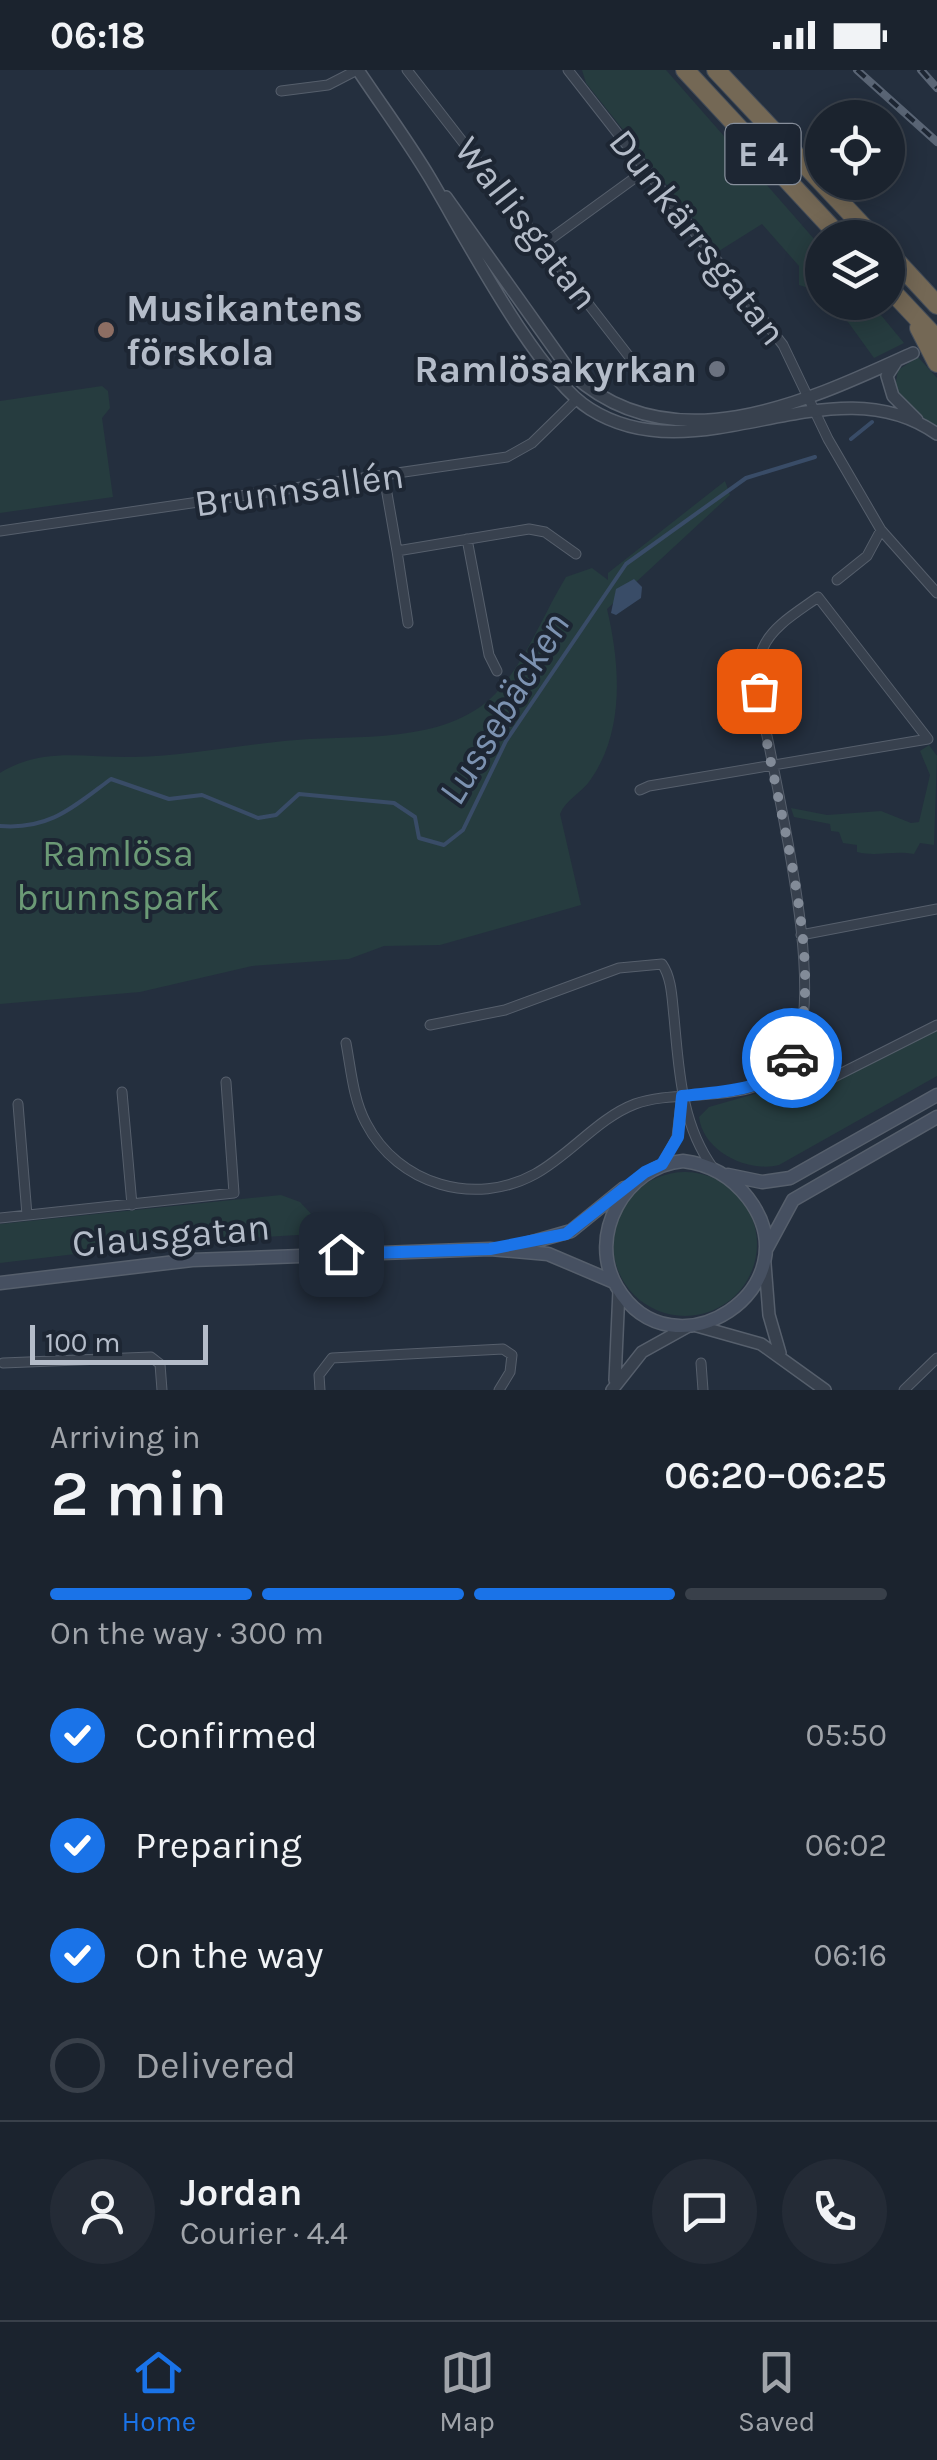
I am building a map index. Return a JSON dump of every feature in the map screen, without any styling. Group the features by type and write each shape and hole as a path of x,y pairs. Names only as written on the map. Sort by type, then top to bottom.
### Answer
{"highway":[{"name":"E 4","path":"686,70 824,220"},
{"name":"E 4","path":"716,70 857,220"},
{"path":"905,270 937,305"},
{"path":"905,306 937,339"},
{"path":"912,314 937,363"}],"main road":[{"path":"937,1095 790,1178 762,1182 683,1161 662,1164 634,1181 619,1203 607,1238 616,1286 646,1315 692,1326 722,1318 748,1296 793,1200 937,1118"},
{"path":"718,1171 756,1211 765,1255"},
{"name":"Clausgatan","path":"490,1249 566,1234 634,1181"},
{"name":"Clausgatan","path":"0,1285 36,1277 192,1260 490,1249 548,1254 616,1286"}],"street":[{"path":"281,91 328,85 358,70 508,306 577,399 608,418 663,434 815,411 858,409 919,421"},
{"name":"Wallisgatan","path":"407,70 644,377"},
{"name":"Dunkärrsgatan","path":"568,70 783,345 881,530 937,593"},
{"path":"544,243 647,169"},
{"path":"430,178 460,214 557,356 585,386 612,404 654,419 693,422 810,397 913,353"},
{"path":"899,359 888,371 890,390 937,434"},
{"name":"Brunnsallén","path":"0,531 507,457 532,443 577,399"},
{"path":"384,476 408,623"},
{"path":"397,550 538,530 576,554"},
{"path":"836,580 867,556 881,530"},
{"path":"467,539 488,655 497,672"},
{"path":"346,1042 358,1103 380,1145 410,1172 452,1188 482,1190 518,1182 627,1107 755,1086 786,1066 802,1028 801,934 773,766 760,698 760,656 772,634 818,597 928,739 773,766 640,790"},
{"path":"801,934 937,909"},
{"path":"430,1025 505,1010 619,968 662,964 672,999 682,1096 694,1138 718,1171"},
{"path":"786,1066 802,1079 826,1081 937,1025"},
{"path":"0,1218 234,1194 226,1082"},
{"path":"122,1092 132,1205"},
{"path":"662,1164 678,1137 682,1096"},
{"path":"18,1104 28,1215"},
{"path":"765,1255 768,1315 782,1356"},
{"path":"613,1387 616,1286"},
{"path":"613,1387 642,1352 692,1326 747,1338 782,1356 825,1390"},
{"path":"320,1390 320,1375 332,1358 507,1350 512,1367 498,1390"},
{"path":"3,1364 151,1357 160,1364 162,1390"},
{"path":"904,1390 937,1358"},
{"path":"701,1363 704,1390"}],"green space":[{"path":"582,70 666,70 805,229 805,287 799,285 799,266 762,224 719,251 586,83"},
{"path":"845,320 885,320 904,343 874,358"},
{"path":"918,357 937,378 937,428 911,408 895,388 898,370"},
{"path":"102,386 108,391 110,408 102,418 113,497 0,513 0,401"},
{"name":"Ramlösa brunnspark","path":"725,481 730,495 607,609 617,674 610,740 591,779 560,814 581,905 440,945 384,946 349,959 252,966 140,992 0,1004 0,773 48,756 171,755 284,741 392,735 445,724 469,714 502,686 523,657 566,577 592,568 608,580 608,573"},
{"path":"929,745 937,756 934,845 920,843 914,854 857,852 857,845 843,843 839,832 831,831 830,824 794,817 791,808 827,815 881,811 911,823 919,822 930,775 920,751"},
{"path":"937,1028 937,1076 779,1165 754,1166 728,1157 702,1129 699,1117 709,1107 775,1088 826,1086"},
{"path":"685,1172 713,1177 736,1193 752,1216 757,1244 752,1272 736,1295 713,1311 685,1316 657,1311 634,1295 618,1272 613,1244 618,1216 634,1193 657,1177"},
{"path":"281,1195 300,1202 329,1233 168,1243 0,1263 0,1224"}],"water":[{"path":"634,579 642,587 641,598 616,615 611,613 616,589"}],"waterway":[{"name":"Lussebäcken","path":"851,439 872,422"},
{"name":"Lussebäcken","path":"0,826 47,820 111,779 169,799 202,795 258,818 276,815 299,794 394,803 415,817 419,838 444,845 463,830 506,741 626,564 746,478 815,457"}],"railway":[{"path":"857,70 937,142"},
{"path":"921,70 937,88"}],"way so far":[{"path":"759,691 801,934 803,1016 792,1058"}],"place":[{"name":"Musikantens förskola","path":"106,330"},
{"name":"Ramlösakyrkan","path":"717,369"}],"route":[{"path":"341,1254 490,1249 542,1242 566,1234 645,1172 662,1164 676,1144 682,1096 755,1086 777,1075 792,1058"}]}
